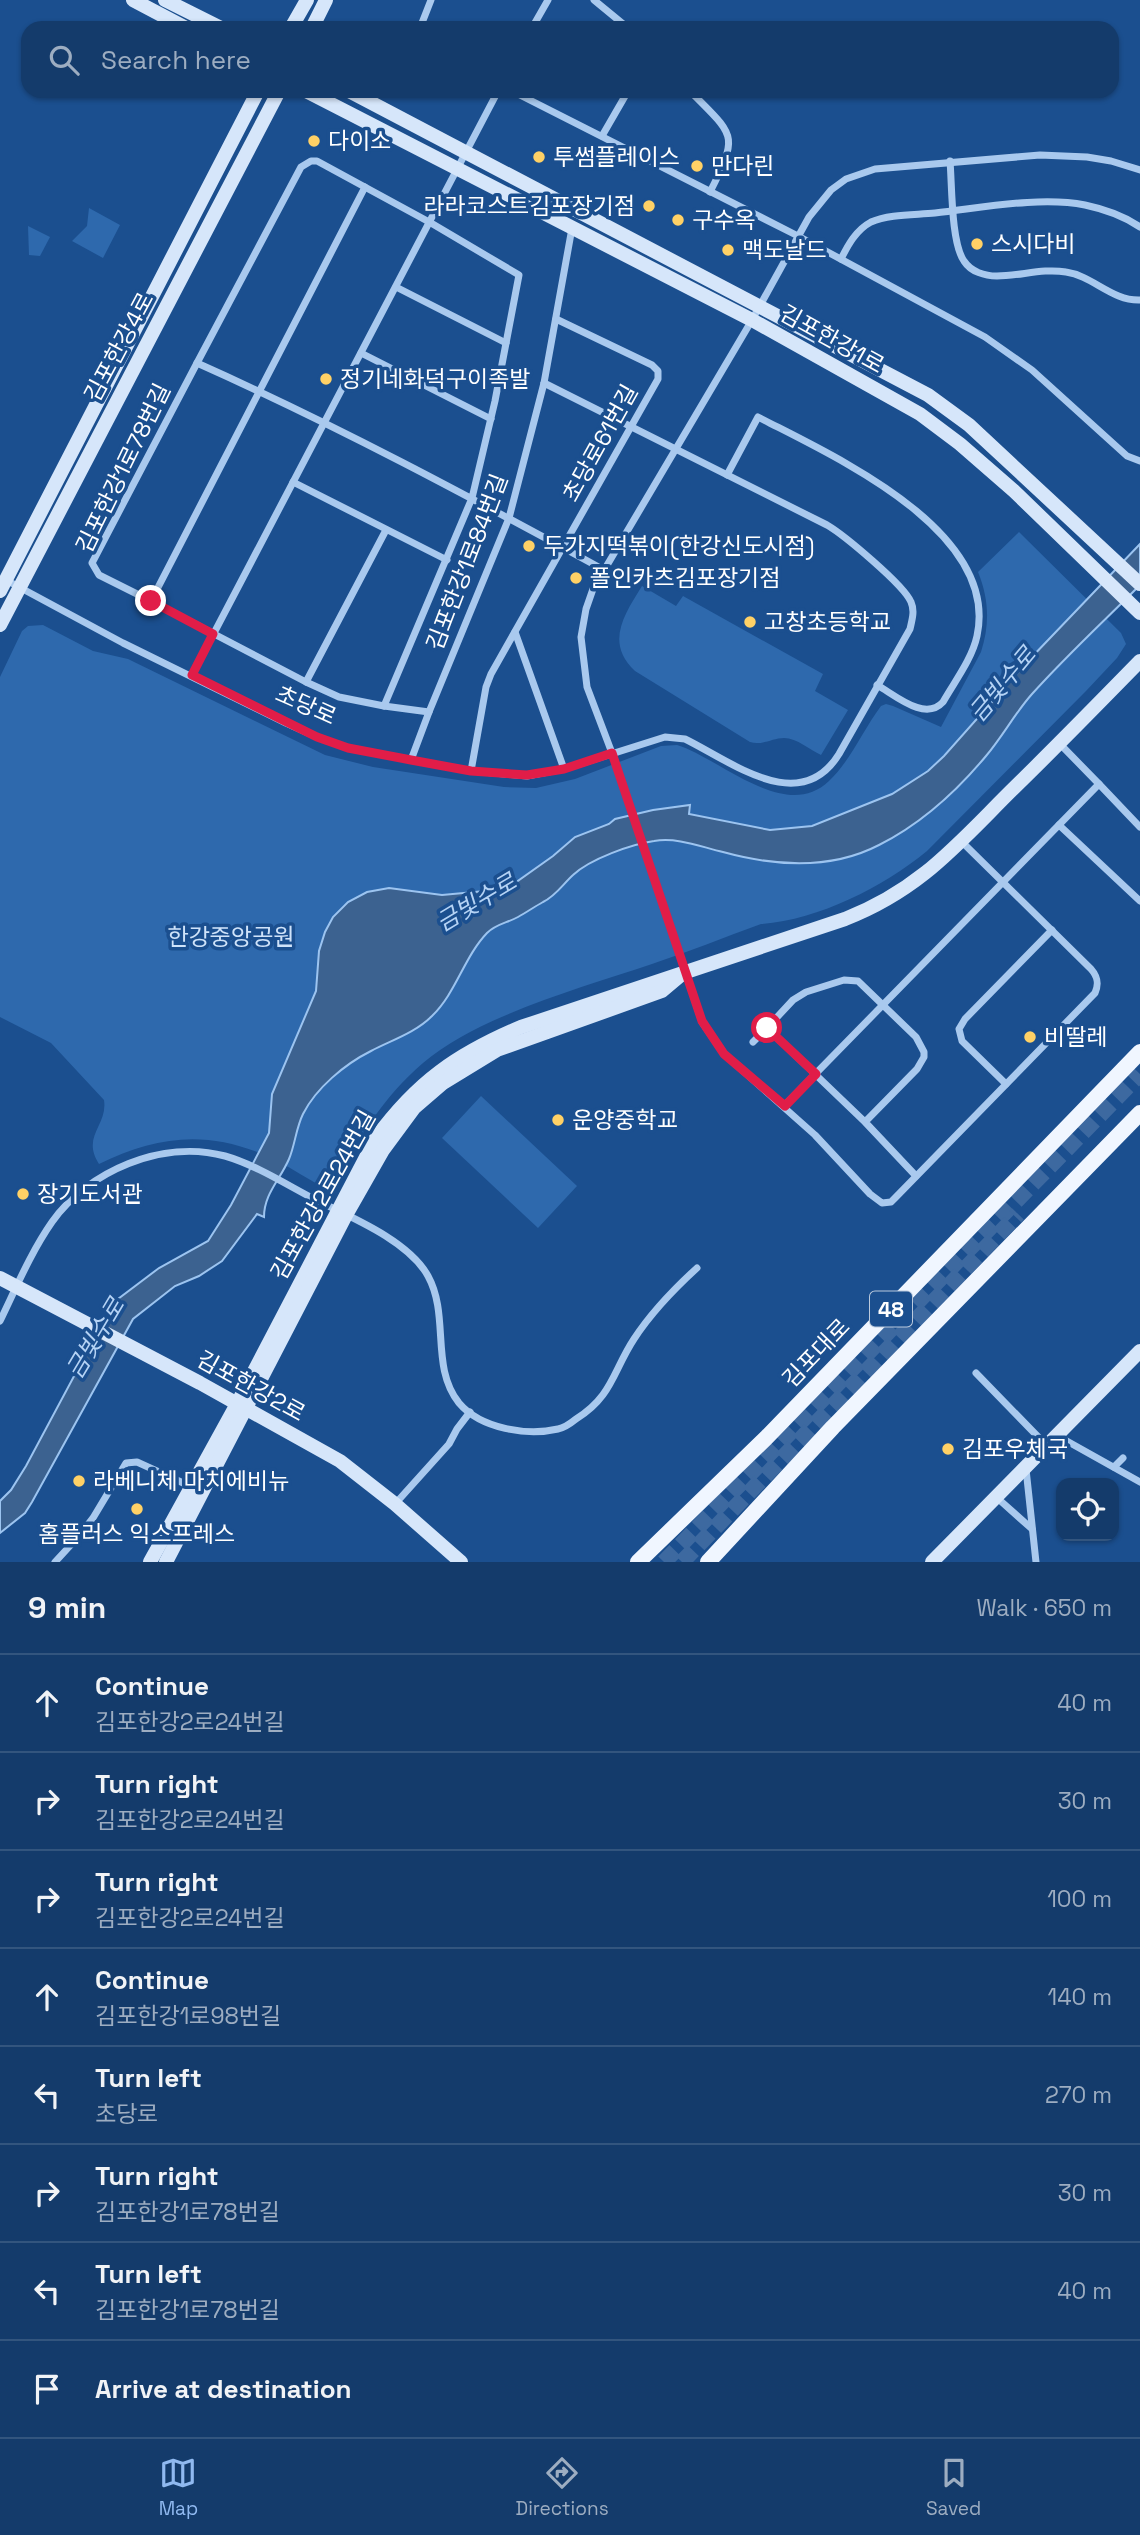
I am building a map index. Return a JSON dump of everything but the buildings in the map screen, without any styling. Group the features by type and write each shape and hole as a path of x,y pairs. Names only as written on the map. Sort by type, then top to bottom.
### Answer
{"main road":[{"name":"김포대로","path":"638,1562 766,1438 1140,1052"},
{"name":"48","path":"708,1562 833,1427 1140,1114"}],"street":[{"path":"133,0 173,21"},
{"path":"165,0 207,21"},
{"path":"296,21 307,0"},
{"path":"316,21 326,0"},
{"path":"423,21 431,0"},
{"path":"536,21 548,0"},
{"path":"594,0 620,21"},
{"name":"김포한강4로","path":"1,582 254,98"},
{"name":"김포한강4로","path":"0,625 275,98"},
{"name":"김포한강1로","path":"320,98 572,228 928,395 970,425 1140,584"},
{"name":"김포한강1로","path":"362,98 756,314 937,425 1014,491 1140,613"},
{"path":"192,675 494,98"},
{"path":"526,98 841,259 1012,354 1127,456 1140,461"},
{"path":"602,136 624,98"},
{"path":"697,98 722,125 730,139 729,154 710,192"},
{"path":"962,842 1096,974 1098,987 891,1202 878,1201 785,1106 717,1046 702,1021 612,753 587,687 581,637 586,609 593,589 756,314 797,236 819,202 831,190 846,179 875,169 950,161 1060,154 1111,161 1140,170"},
{"name":"김포한강1로78번길","path":"384,706 472,498 491,419 519,275 365,187 311,160 301,167 92,564 99,575 340,697 384,706 429,712"},
{"path":"950,161 953,211 960,253 964,262 978,273 999,276 1038,271 1066,272 1087,278 1125,299 1140,300"},
{"path":"151,601 365,187"},
{"path":"841,259 850,242 869,223 953,211 1042,203 1075,204 1105,211 1140,227"},
{"name":"김포한강1로84번길","path":"429,712 509,518 544,383 572,228"},
{"path":"396,288 506,343"},
{"name":"초당로61번길","path":"471,771 486,687 658,379 657,371 652,365 556,318"},
{"path":"361,353 491,419"},
{"path":"197,363 325,421 604,570"},
{"path":"544,383 631,427"},
{"path":"727,475 758,417 868,475 898,495 962,559 975,588 978,604 977,634 973,649 943,702 938,708 925,711 877,685"},
{"name":"초당로","path":"1,582 19,588 123,643 317,737 348,748 471,771 527,775 564,769 649,741 676,737 765,779 782,784 815,778 833,764 910,629 913,610 911,601 842,534 631,427"},
{"path":"293,482 447,560"},
{"path":"306,682 386,530"},
{"path":"515,632 564,769"},
{"name":"김포한강2로24번길","path":"241,1406 342,1213 376,1138 407,1099 434,1074 474,1049 521,1027 865,911 922,877 962,842 1140,661"},
{"path":"411,760 429,712"},
{"path":"1060,744 1140,827"},
{"path":"785,1106 1098,784"},
{"path":"1059,825 1140,901"},
{"path":"1006,1084 962,1041 959,1030 965,1019 1052,930"},
{"path":"753,1042 799,995 844,980 858,981 922,1044 924,1058 917,1069 865,1122"},
{"path":"767,1028 865,1122 916,1176"},
{"path":"0,1321 42,1239 66,1205 108,1174 148,1157 171,1153 208,1153 238,1161 342,1213 414,1256 429,1278 437,1304 447,1384 460,1404 470,1412 504,1428 534,1432 561,1429 583,1415 604,1397 629,1347 645,1324 679,1284 697,1268"},
{"name":"김포한강2로","path":"0,1278 200,1383 340,1461 395,1504 461,1562"},
{"path":"932,1562 1140,1351"},
{"path":"976,1373 1051,1440 1114,1467 1140,1482"},
{"path":"150,1562 241,1406"},
{"path":"166,1562 241,1406"},
{"path":"395,1504 449,1444 470,1412"},
{"path":"1114,1467 1123,1458"},
{"path":"55,1562 93,1518 126,1463 137,1462 192,1487"},
{"path":"1025,1465 1036,1562"},
{"path":"995,1496 1032,1529"}],"green space":[{"path":"89,208 120,225 103,258 72,241 87,226"},
{"path":"28,226 50,237 40,256 29,255"},
{"name":"한강중앙공원","path":"1019,532 1121,633 1126,644 1117,658 1086,691 927,851 891,877 827,909 761,924 532,1004 446,1046 409,1076 383,1105 331,1185 324,1188 254,1151 209,1140 165,1141 143,1146 99,1164 93,1146 104,1100 51,1043 0,1017 0,677 22,631 28,626 43,625 93,651 128,659 325,755 373,767 504,787 536,788 575,779 661,746 677,745 753,784 793,795 812,792 829,781 844,764 881,706 893,706 941,727 984,642 987,612 978,572"},
{"path":"642,586 676,606 683,596 823,674 815,691 848,710 821,755 789,739 750,742 635,671 621,650 619,639 624,618"},
{"path":"481,1096 577,1186 538,1228 442,1138"}],"water":[{"name":"금빛수로","path":"1140,544 1140,585 1032,694 963,782 937,806 894,837 842,859 802,863 742,857 681,841 645,843 590,863 548,899 490,930 432,1016 411,1032 351,1063 315,1095 301,1119 289,1159 273,1187 264,1217 257,1214 222,1261 199,1276 175,1286 133,1319 32,1502 25,1513 0,1533 0,1501 11,1490 26,1466 111,1307 159,1268 208,1241 231,1205 269,1133 272,1094 316,991 319,951 325,932 333,917 348,902 367,892 389,888 442,895 496,890 512,885 575,837 615,819 653,810 690,805 689,814 770,830 812,826 892,794 928,771 944,756 1029,660"}],"tunnel":[{"path":"664,1562 1140,1074"},
{"path":"682,1562 1018,1214"}],"place":[{"name":"다이소","path":"314,141"},
{"name":"투썸플레이스","path":"539,157"},
{"name":"만다린","path":"697,166"},
{"name":"라라코스트김포장기점","path":"649,206"},
{"name":"구수옥","path":"678,220"},
{"name":"스시다비","path":"977,244"},
{"name":"맥도날드","path":"728,250"},
{"name":"정기네화덕구이족발","path":"326,379"},
{"name":"두가지떡볶이(한강신도시점)","path":"529,546"},
{"name":"폴인카츠김포장기점","path":"576,578"},
{"name":"고창초등학교","path":"750,622"},
{"name":"비딸레","path":"1030,1037"},
{"name":"운양중학교","path":"558,1120"},
{"name":"장기도서관","path":"23,1194"},
{"name":"김포우체국","path":"948,1449"},
{"name":"라베니체 마치에비뉴","path":"79,1481"},
{"name":"홈플러스 익스프레스","path":"137,1509"}],"route":[{"path":"151,601 213,634 192,675 317,737 348,748 471,771 511,775 542,774 612,753 702,1021 724,1054 785,1106 816,1074 767,1028"}]}
